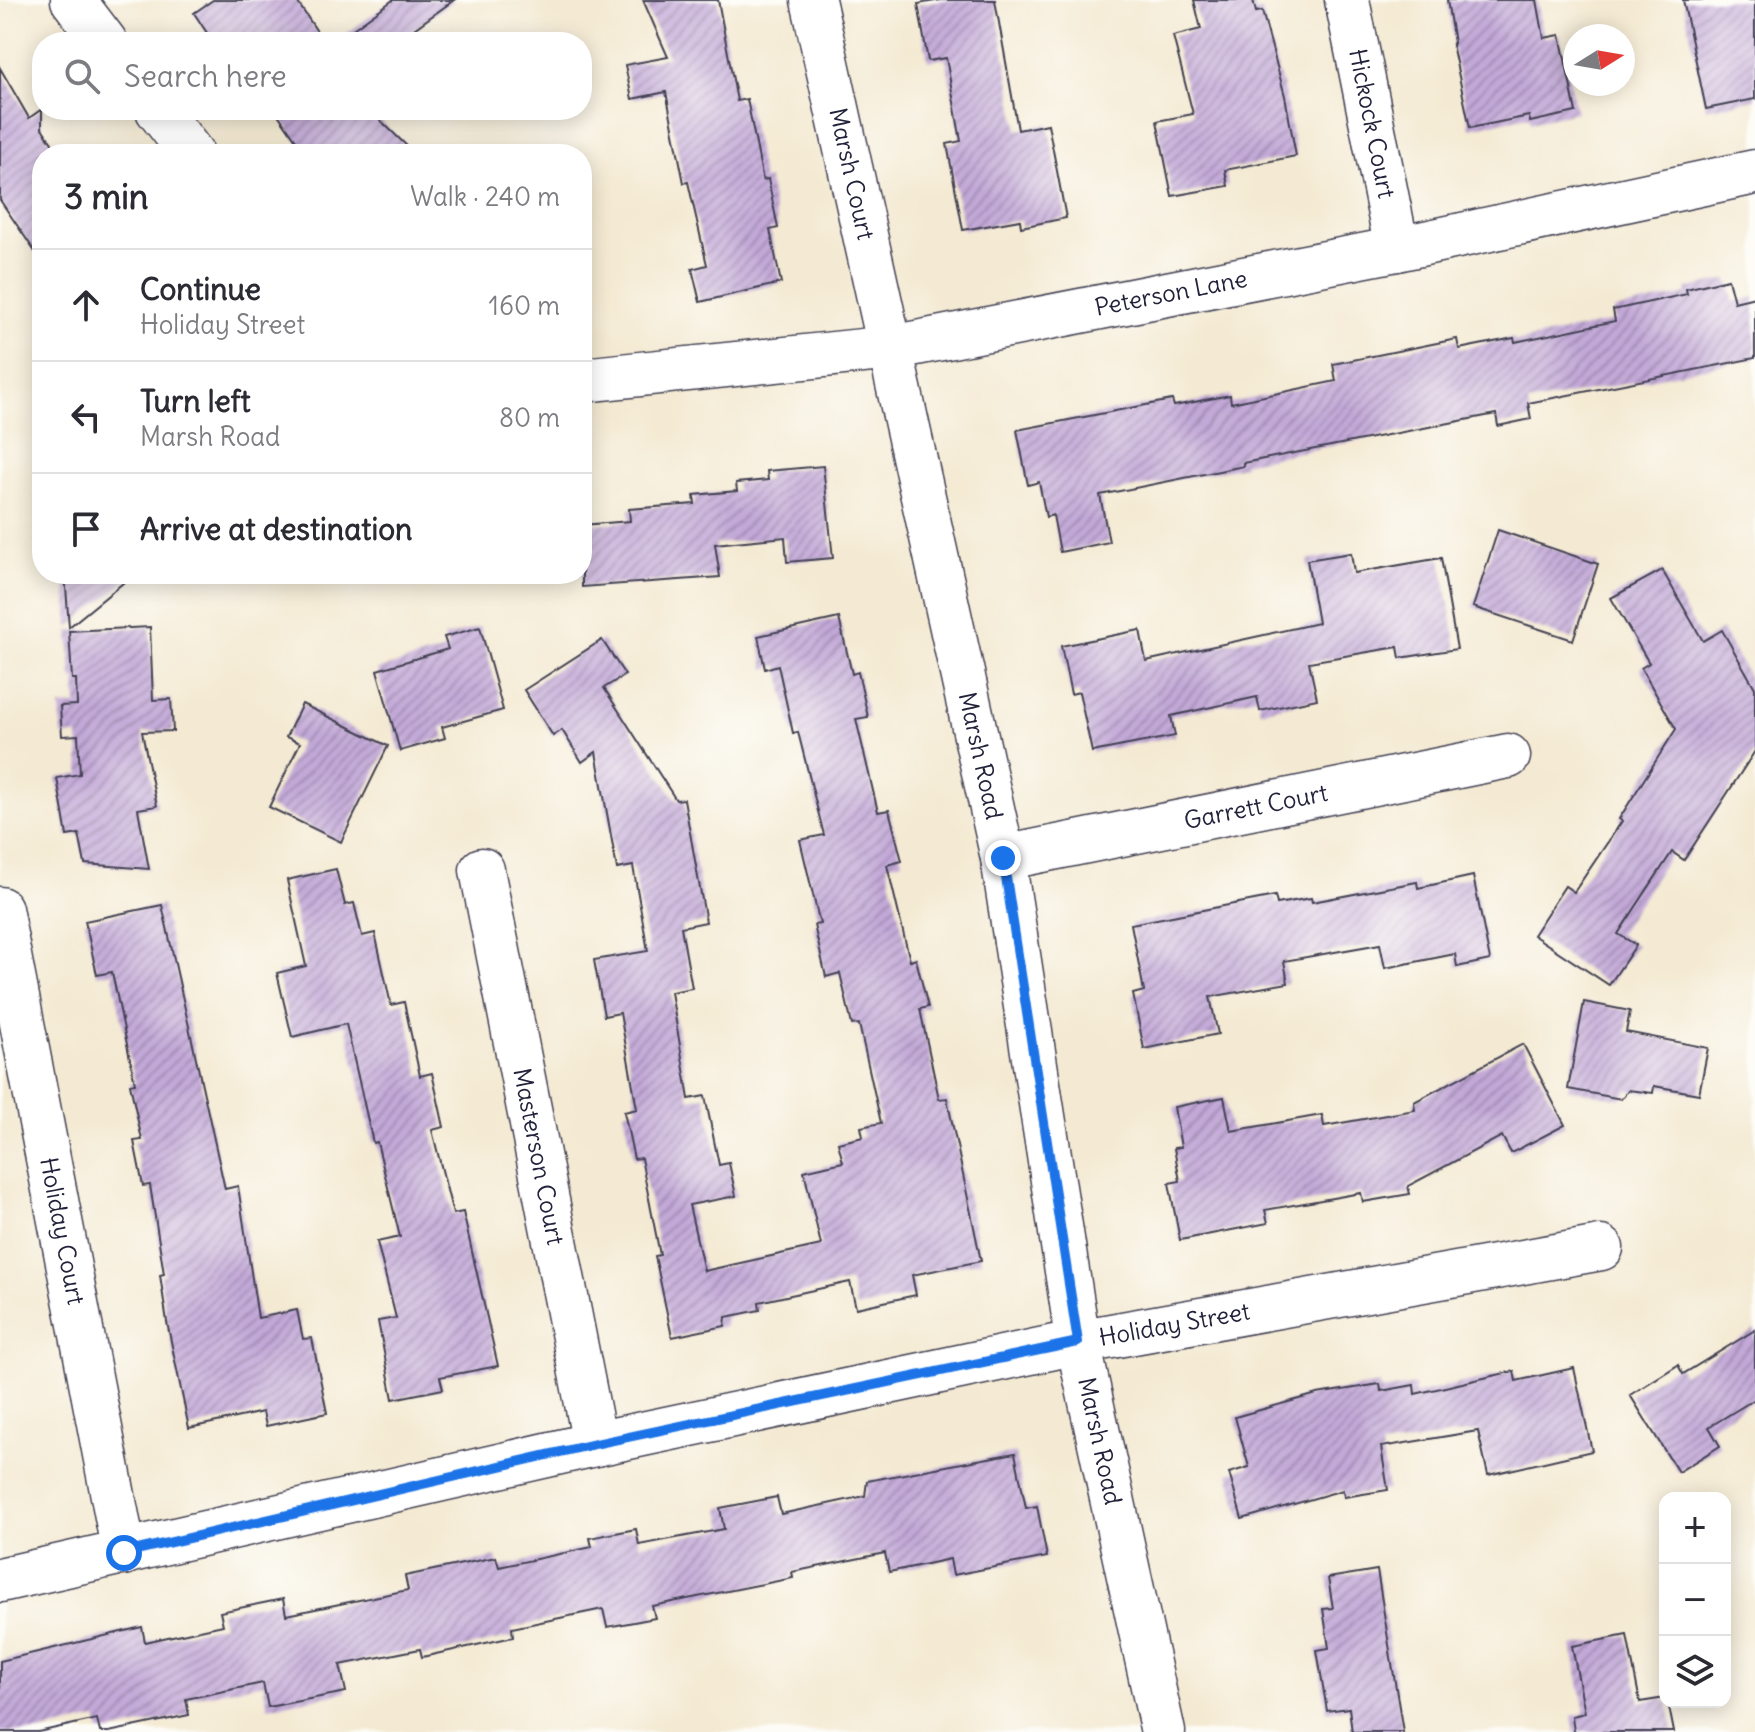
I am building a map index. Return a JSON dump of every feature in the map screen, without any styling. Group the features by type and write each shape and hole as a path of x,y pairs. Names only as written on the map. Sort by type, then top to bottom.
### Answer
{"street":[{"path":"73,0 97,32"},
{"name":"Marsh Court","path":"813,0 891,348"},
{"name":"Hickock Court","path":"1347,0 1397,249"},
{"path":"166,120 184,144"},
{"name":"Peterson Lane","path":"592,379 891,348 1397,249 1755,172"},
{"name":"Marsh Road","path":"891,348 1003,858 1078,1342 1163,1732"},
{"name":"Garrett Court","path":"1003,858 1508,756"},
{"name":"Masterson Court","path":"482,870 595,1444"},
{"name":"Holiday Court","path":"0,909 124,1553"},
{"name":"Holiday Street","path":"0,1580 595,1444 1078,1342 1601,1248"}],"building":[{"path":"213,0 296,0 317,32 206,32 194,13"},
{"path":"393,0 454,0 410,32 349,32"},
{"path":"643,0 718,0 737,101 747,99 763,180 768,179 778,228 770,230 781,283 700,302 692,269 707,265 688,182 684,183 666,92 632,99 625,65 668,57"},
{"path":"941,0 995,0 1018,130 1048,124 1066,218 1021,227 1020,220 963,230 947,144 961,141 946,58 928,61 918,4"},
{"path":"1194,0 1253,0 1256,12 1262,11 1285,96 1296,156 1225,170 1228,186 1172,196 1157,121 1193,114 1173,36 1201,29"},
{"path":"1447,0 1537,0 1544,38 1560,35 1563,96 1573,96 1576,112 1530,122 1529,116 1470,128"},
{"path":"1683,0 1755,0 1755,99 1706,109"},
{"path":"0,68 29,118 32,116 32,120 42,120 42,128 52,144 32,144 32,247 0,200"},
{"path":"282,120 380,120 405,144 300,144"},
{"path":"1728,279 1734,302 1755,297 1755,358 1528,403 1531,419 1498,426 1496,414 1243,463 1244,466 1100,495 1109,542 1060,552 1053,515 1046,517 1039,482 1028,485 1017,430 1172,400 1174,406 1230,395 1231,403 1336,381 1333,364 1457,339 1459,349 1514,338 1515,342 1615,321 1613,310 1687,294 1686,289"},
{"path":"823,466 833,558 787,562 785,537 715,544 720,577 582,587 582,584 592,584 592,524 630,521 629,509 695,504 694,495 737,491 736,483 768,480 767,471"},
{"path":"1498,530 1598,564 1573,640 1473,607"},
{"path":"1351,553 1354,573 1441,558 1457,649 1400,658 1398,647 1309,662 1317,699 1260,711 1257,697 1171,716 1175,736 1092,752 1079,692 1071,694 1061,646 1140,630 1146,661 1318,623 1307,560"},
{"path":"1662,570 1703,641 1722,630 1755,688 1755,751 1684,860 1672,852 1618,934 1636,945 1609,985 1533,935 1565,886 1574,892 1622,821 1619,819 1676,729 1641,668 1649,663 1611,598"},
{"path":"66,584 122,584 69,627"},
{"path":"839,618 852,674 858,672 868,717 856,719 878,812 889,810 902,861 887,865 910,961 916,959 928,1007 920,1009 939,1099 947,1098 981,1261 912,1275 916,1295 856,1308 850,1282 759,1302 760,1310 726,1317 725,1326 672,1337 655,1256 660,1255 641,1158 634,1159 624,1112 637,1109 620,1013 604,1016 594,960 648,951 633,866 617,869 596,752 582,762 562,730 553,736 524,690 602,640 625,675 604,688 676,800 684,799 706,922 681,927 692,988 671,992 689,1099 705,1096 719,1165 729,1163 736,1196 689,1205 704,1271 821,1245 804,1171 843,1162 838,1143 863,1137 861,1127 881,1123 859,1024 852,1025 840,973 826,977 814,925 820,924 800,840 824,835 798,732 793,733 778,665 765,669 758,636"},
{"path":"150,627 153,700 171,699 173,731 142,732 157,806 138,809 149,869 85,864 79,834 67,836 57,778 80,774 78,735 62,736 60,706 77,705 69,631"},
{"path":"480,627 503,710 442,727 445,738 400,751 377,670 448,649 444,637"},
{"path":"302,704 388,746 341,842 269,807 300,743 286,737"},
{"path":"336,869 345,905 354,903 362,936 375,933 391,1005 404,1002 420,1076 432,1073 444,1127 432,1130 453,1214 463,1212 498,1366 440,1377 443,1389 393,1399 378,1321 396,1318 377,1242 400,1237 377,1142 373,1143 346,1024 292,1037 277,973 306,966 287,880"},
{"path":"1473,876 1490,960 1457,967 1455,954 1385,968 1380,944 1284,961 1288,983 1210,997 1218,1034 1144,1049 1133,994 1144,991 1131,924 1275,896 1277,904 1311,898 1312,902 1417,882 1418,888"},
{"path":"162,905 225,1189 238,1186 258,1318 297,1310 303,1339 312,1338 327,1413 266,1426 263,1412 189,1428 167,1322 160,1275 164,1274 150,1185 143,1186 134,1141 142,1140 130,1084 135,1083 112,972 97,975 85,921"},
{"path":"1584,1002 1630,1011 1626,1032 1708,1048 1699,1094 1654,1086 1653,1093 1628,1090 1621,1099 1568,1089"},
{"path":"1523,1044 1565,1125 1511,1153 1502,1136 1408,1186 1410,1194 1363,1202 1361,1193 1265,1210 1268,1223 1180,1240 1169,1183 1180,1181 1174,1148 1181,1147 1174,1107 1224,1097 1231,1131 1322,1115 1324,1126 1415,1110 1414,1102"},
{"path":"1755,1330 1755,1399 1709,1427 1720,1446 1678,1472 1630,1395 1678,1365 1683,1374"},
{"path":"1574,1368 1592,1451 1488,1475 1478,1431 1381,1447 1388,1490 1344,1497 1343,1490 1242,1519 1229,1473 1249,1467 1235,1417 1317,1394 1380,1384 1381,1391 1414,1385 1415,1394 1514,1371 1516,1381"},
{"path":"1015,1453 1026,1508 1037,1506 1047,1557 953,1575 950,1559 889,1572 885,1553 792,1572 793,1578 652,1606 655,1618 607,1627 603,1609 512,1628 513,1637 422,1657 420,1649 340,1665 346,1692 268,1707 263,1683 186,1699 189,1715 109,1732 100,1732 97,1719 38,1732 0,1732 0,1661 142,1627 145,1642 223,1625 220,1612 283,1599 286,1615 408,1590 405,1576 496,1557 499,1567 592,1547 590,1538 636,1529 639,1545 724,1529 720,1508 777,1497 781,1514 865,1496 867,1481"},
{"path":"1377,1570 1403,1732 1352,1732 1349,1708 1327,1711 1317,1650 1329,1648 1323,1609 1333,1608 1328,1578"},
{"path":"1627,1635 1640,1702 1659,1699 1659,1708 1669,1708 1674,1732 1574,1732 1572,1716 1585,1713 1572,1646"}],"route":[{"path":"124,1553 595,1444 1078,1342 1003,858"}]}
